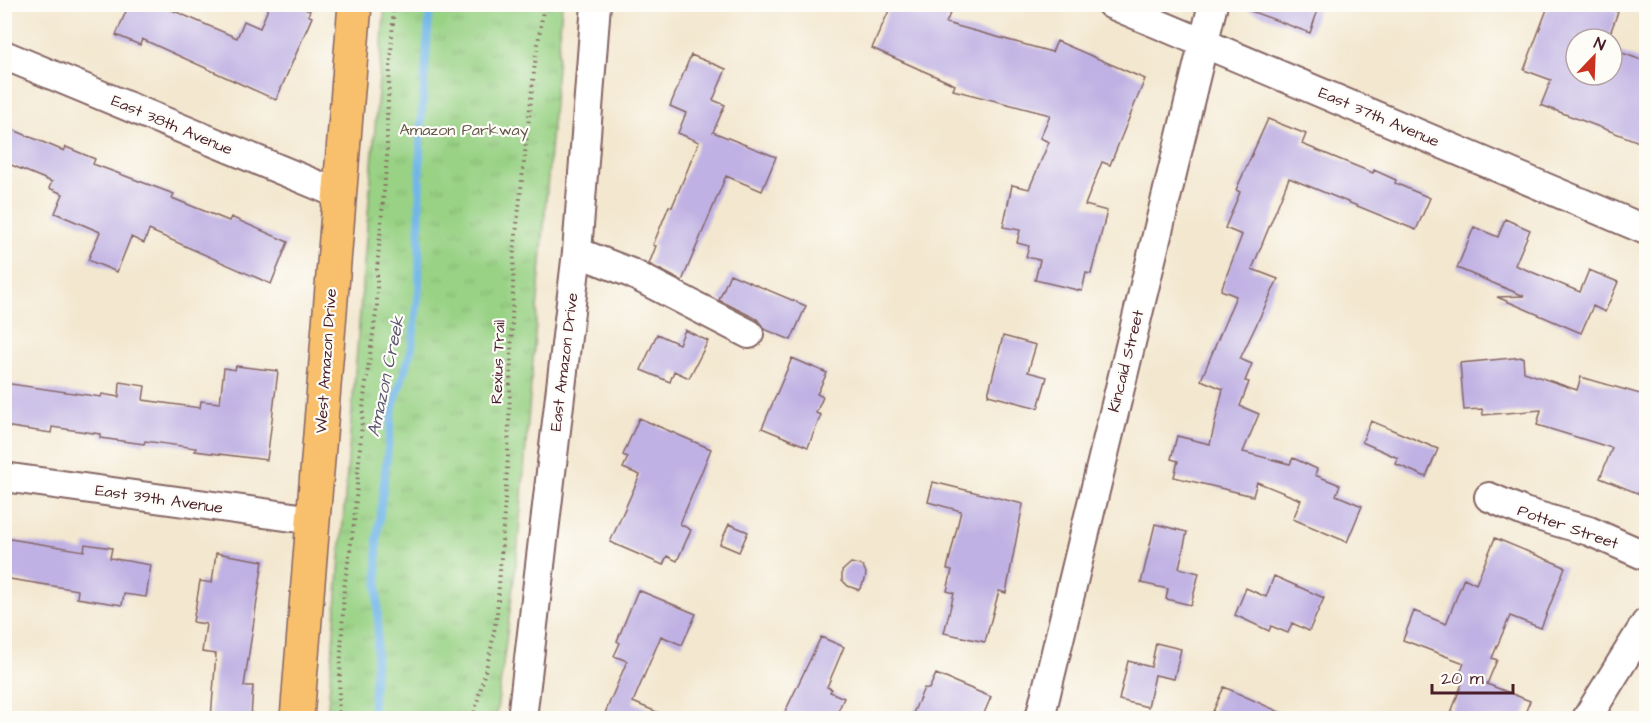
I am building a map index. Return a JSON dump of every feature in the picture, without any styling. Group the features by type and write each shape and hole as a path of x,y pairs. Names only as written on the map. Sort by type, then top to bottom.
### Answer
{"main road":[{"name":"West Amazon Drive","path":"297,718 355,4"}],"street":[{"name":"East Amazon Drive","path":"522,718 577,252 596,4"},
{"name":"East 37th Avenue","path":"1111,4 1647,230"},
{"name":"Kincaid Street","path":"1041,718 1213,4"},
{"name":"East 38th Avenue","path":"4,56 339,194"},
{"path":"577,252 631,273 749,334"},
{"name":"East 39th Avenue","path":"4,477 314,520"},
{"name":"Potter Street","path":"1489,497 1524,512 1589,531 1647,556"},
{"path":"1587,718 1647,623"}],"path":[{"path":"338,718 344,588 354,524 364,398 377,306 377,269 387,157 394,4"},
{"name":"Rexius Trail","path":"473,718 491,649 497,614 508,456 514,252 535,63 544,4"}],"green space":[{"name":"Amazon Parkway","path":"385,5 562,5 517,556 496,718 327,718"}],"building":[{"path":"129,4 158,4 237,38 244,21 260,28 270,4 293,4 310,11 308,15 312,17 276,100 142,39 140,45 116,35"},
{"path":"892,4 954,4 946,23 1052,52 1057,41 1145,79 1110,165 1102,162 1085,205 1107,211 1091,274 1086,273 1082,291 1035,280 1040,260 1026,257 1029,246 1017,243 1020,230 1003,227 1012,185 1029,189 1049,142 1040,138 1050,115 953,90 955,85 872,48"},
{"path":"1241,4 1320,4 1310,33 1240,7"},
{"path":"1549,4 1601,4 1618,12 1612,27 1564,27 1564,87 1624,87 1624,54 1647,62 1647,145 1541,105 1551,80 1524,70"},
{"path":"691,55 726,69 713,100 725,105 713,132 776,157 762,191 726,176 682,281 649,264 656,246 653,245 669,206 672,207 699,142 678,133 686,113 670,106"},
{"path":"1268,119 1306,134 1302,144 1373,173 1374,170 1396,180 1395,183 1430,198 1416,230 1289,178 1252,269 1278,279 1240,359 1252,364 1245,381 1249,382 1240,406 1259,414 1243,452 1290,464 1293,458 1317,469 1315,475 1340,485 1336,495 1362,506 1347,542 1293,519 1301,500 1257,482 1253,496 1174,477 1178,461 1171,459 1177,436 1210,444 1223,389 1201,380 1236,296 1221,290 1242,235 1225,228 1240,192 1236,190"},
{"path":"4,126 64,151 66,147 95,159 93,164 174,194 172,198 229,221 231,217 288,242 271,284 149,230 144,243 131,237 117,272 88,260 100,232 55,213 63,194 49,188 52,182 4,162"},
{"path":"1505,219 1530,230 1515,265 1580,292 1589,270 1618,282 1605,312 1593,306 1581,333 1497,297 1524,296 1457,268 1474,227 1498,237"},
{"path":"730,274 806,306 791,340 764,329 757,319 719,300"},
{"path":"685,330 708,341 689,378 674,371 670,382 641,370 657,334 679,344"},
{"path":"1003,336 1036,345 1028,372 1047,377 1038,408 988,395"},
{"path":"1523,357 1524,372 1577,390 1581,377 1647,396 1647,497 1600,478 1612,448 1537,425 1541,410 1483,415 1482,409 1464,410 1460,363"},
{"path":"792,358 827,373 817,394 823,397 816,413 821,415 808,447 762,428"},
{"path":"236,366 278,371 267,460 195,451 196,448 145,441 144,444 100,438 100,434 52,427 51,433 4,426 4,383 101,397 102,394 119,397 120,382 145,386 143,400 200,408 201,401 220,403 224,368 235,370"},
{"path":"639,418 711,449 680,524 691,530 677,561 667,556 663,565 610,542 640,475 623,468 628,457 623,455"},
{"path":"1371,421 1438,449 1426,477 1396,464 1398,458 1362,442"},
{"path":"933,482 1023,504 1006,593 999,591 985,642 944,633 954,593 947,591 952,570 947,569 961,511 928,502"},
{"path":"729,524 748,532 739,552 720,544"},
{"path":"1155,524 1187,532 1179,568 1199,573 1191,605 1166,599 1168,589 1141,583"},
{"path":"4,538 84,551 85,544 112,548 110,558 151,565 146,597 124,594 122,605 77,598 78,590 4,578"},
{"path":"1495,538 1565,567 1541,628 1510,616 1492,658 1497,660 1487,684 1530,701 1523,718 1449,718 1463,681 1458,679 1464,663 1403,640 1414,611 1446,624 1464,578 1476,584"},
{"path":"216,553 263,561 244,686 253,686 251,718 211,718 216,654 202,652 206,624 193,622 200,581 212,583"},
{"path":"851,563 863,566 866,573 859,590 848,586 842,580 842,571"},
{"path":"1274,576 1324,598 1309,631 1292,623 1288,633 1271,626 1269,631 1235,615 1246,588 1266,597"},
{"path":"638,590 696,614 682,645 661,636 633,702 671,718 603,718 627,661 614,656 620,643 617,641"},
{"path":"821,637 844,647 827,687 832,689 830,692 844,698 835,718 782,718"},
{"path":"1156,643 1181,649 1174,679 1155,675 1148,707 1119,700 1128,661 1151,667"},
{"path":"936,674 991,697 982,718 911,718 924,688 929,689"},
{"path":"1224,687 1293,718 1210,718"}],"waterway":[{"name":"Amazon Creek","path":"372,718 378,627 377,539 393,407 412,347 419,289 420,139 430,4"}]}
